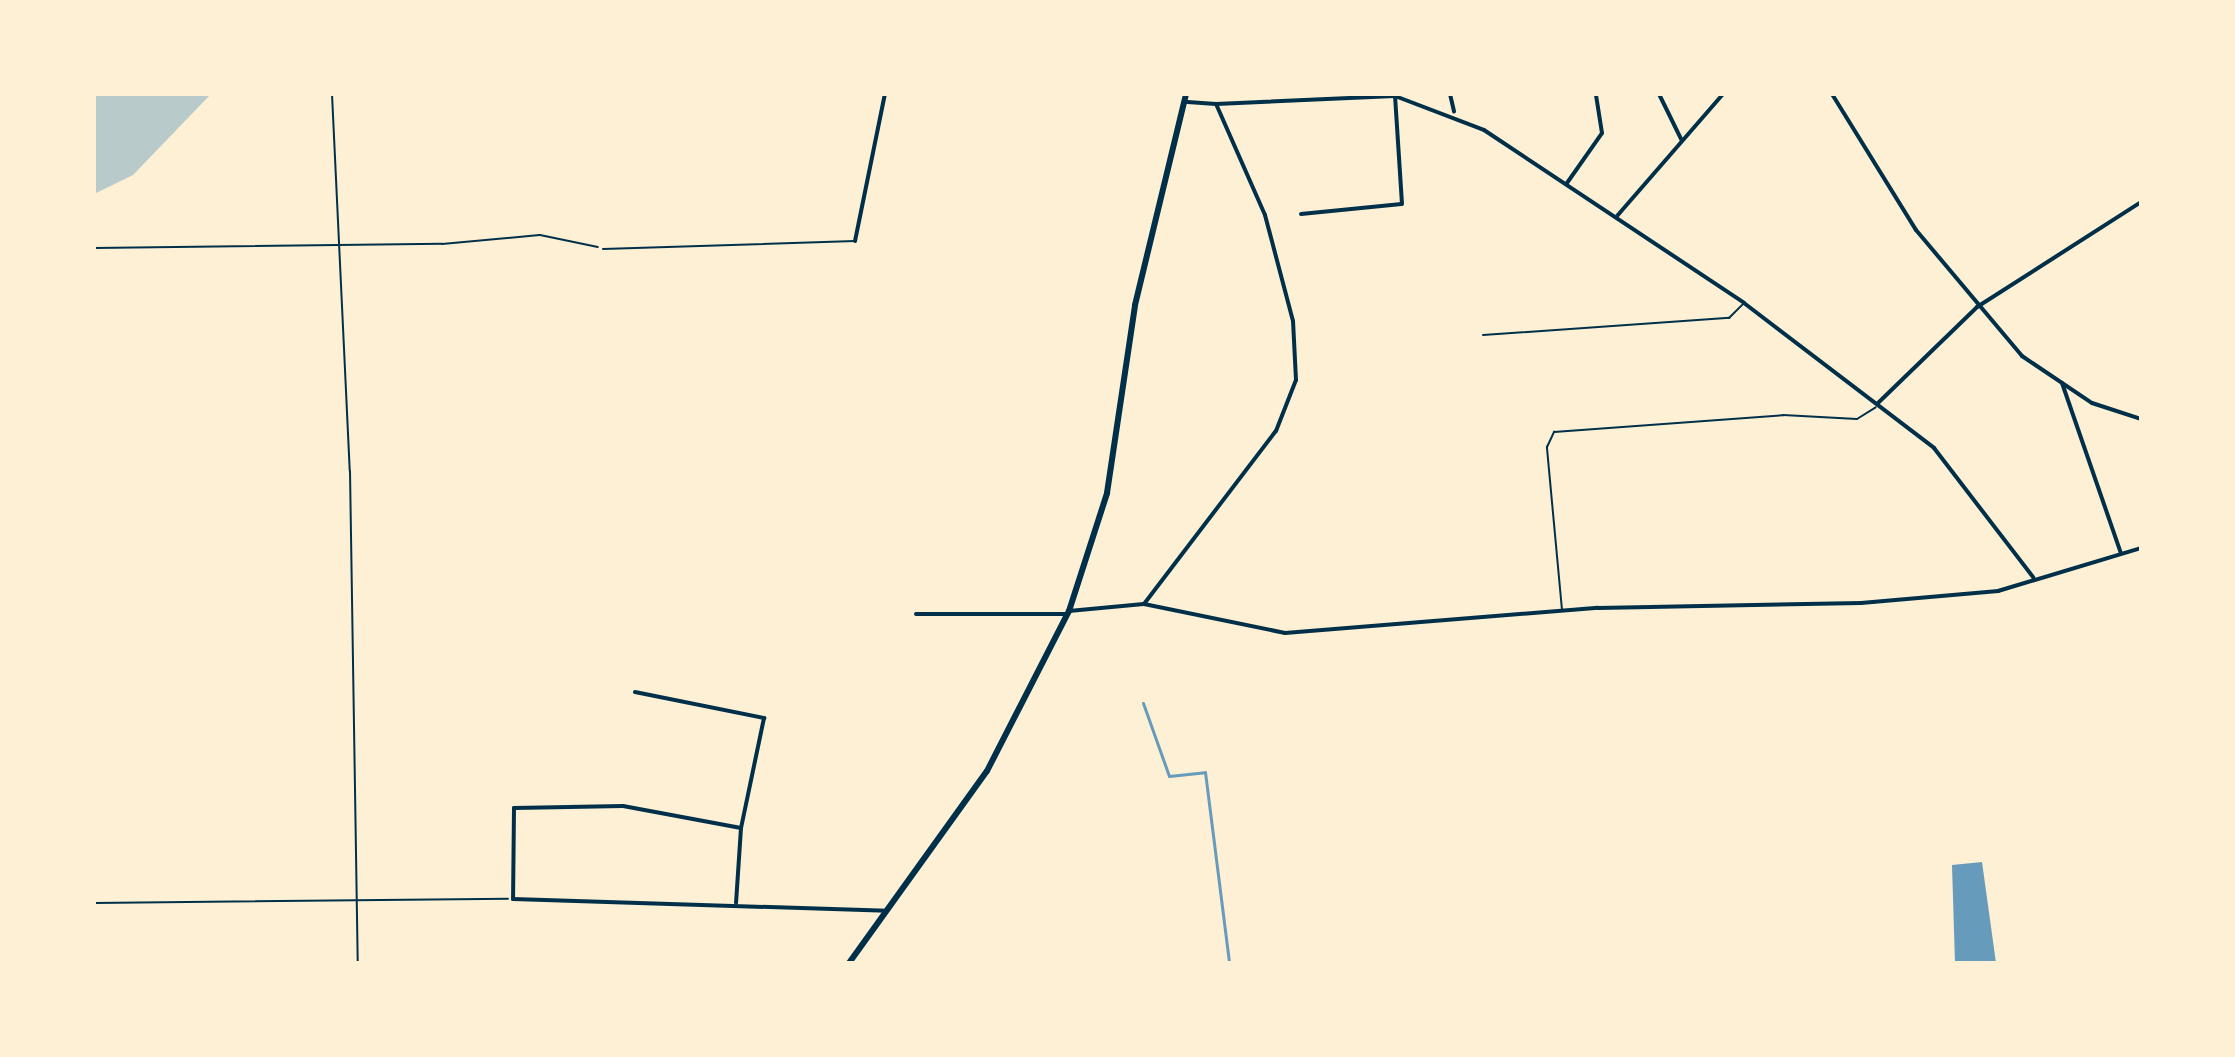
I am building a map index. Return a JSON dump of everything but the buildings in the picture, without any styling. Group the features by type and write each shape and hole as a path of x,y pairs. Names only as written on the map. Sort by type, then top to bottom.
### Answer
{"main road":[{"path":"849,963 987,771 1068,613 1107,493 1135,305 1185,98"}],"street":[{"path":"855,241 885,94"},
{"path":"1450,94 1454,112"},
{"path":"1567,183 1602,133 1596,94"},
{"path":"1659,94 1682,141"},
{"path":"1617,216 1723,94"},
{"path":"1832,94 1896,202 1977,307 2022,356 2127,420 2141,419"},
{"path":"1301,214 1402,204 1395,96"},
{"path":"1185,98 1216,104 1395,96 1454,112 1567,183 1744,303 1934,448 2033,578"},
{"path":"1144,604 1276,431 1296,380 1293,321 1276,246 1216,104"},
{"path":"1878,403 1977,307 2141,202"},
{"path":"2062,383 2121,553"},
{"path":"916,614 1068,613 1144,604 1285,633 1562,611 1861,603 1998,591 2141,548"},
{"path":"635,692 764,718 741,828 736,903"},
{"path":"741,828 623,806 514,808 513,899 736,903 887,911"}],"lane":[{"path":"603,249 855,241"},
{"path":"1483,335 1729,318 1744,303"},
{"path":"1562,611 1547,447 1554,432 1783,415 1857,419 1871,416 1878,403"}],"path":[{"path":"332,94 350,471 354,900 358,963"},
{"path":"94,248 337,241 442,244 540,235 603,249"},
{"path":"94,903 513,899"}],"shaded area":[{"path":"94,94 211,94 133,175 94,194"}],"water":[{"path":"1982,862 1996,963 1955,963 1952,865"}],"waterway":[{"path":"1143,703 1169,776 1205,772 1229,963"}]}
